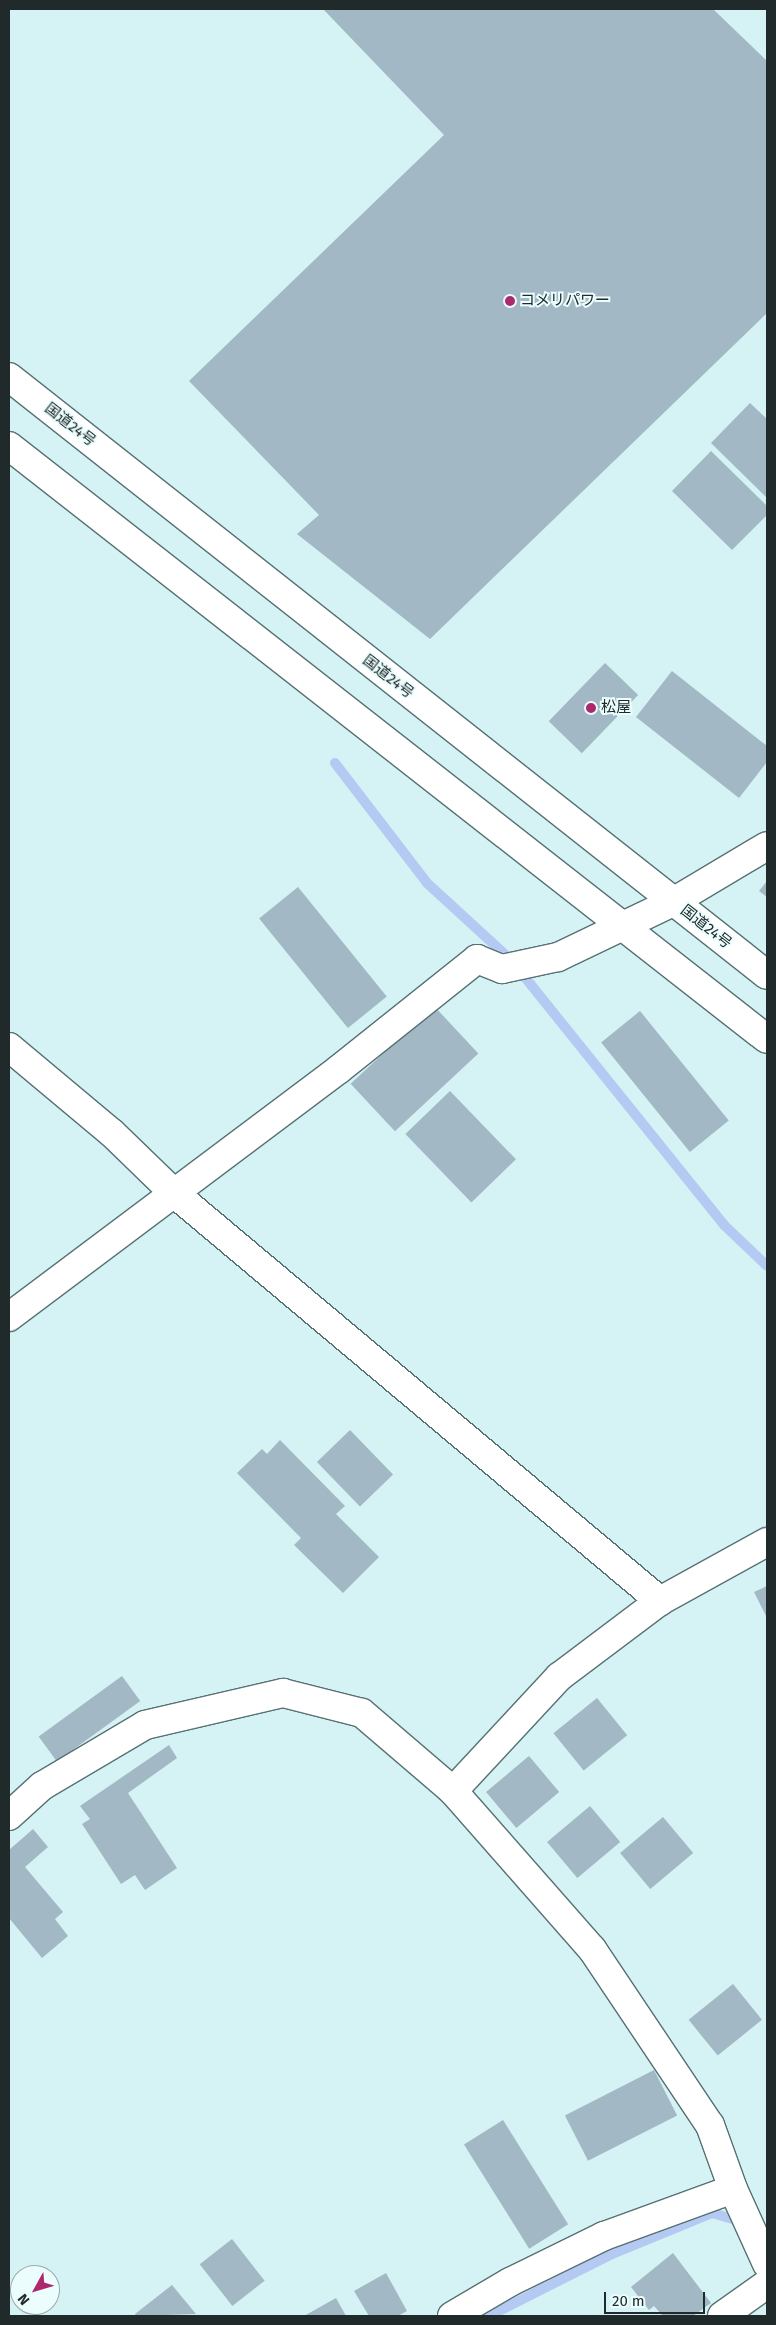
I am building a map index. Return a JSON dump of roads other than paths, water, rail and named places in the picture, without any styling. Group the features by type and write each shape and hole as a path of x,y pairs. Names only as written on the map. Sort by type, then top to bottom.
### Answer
{"main road":[{"name":"国道24号","path":"9,377 767,976"},
{"path":"9,446 624,924 767,1039"},
{"path":"9,1317 477,960 502,969 558,957 673,902 767,846"},
{"path":"9,1047 112,1133 174,1193 660,1601"},
{"path":"453,1791 560,1678 660,1601 767,1542"},
{"path":"9,1816 42,1786 145,1725 283,1693 362,1713 453,1791 592,1949 710,2125 732,2189 767,2264"},
{"path":"452,2316 510,2282 604,2236 732,2189"},
{"path":"722,2316 767,2284"}],"waterway":[{"path":"335,763 427,883 511,960 724,1225 767,1266"},
{"path":"489,2316 610,2255 712,2213 743,2222"}],"place":[{"name":"コメリパワー","path":"510,301"},
{"name":"松屋","path":"591,708"}]}
